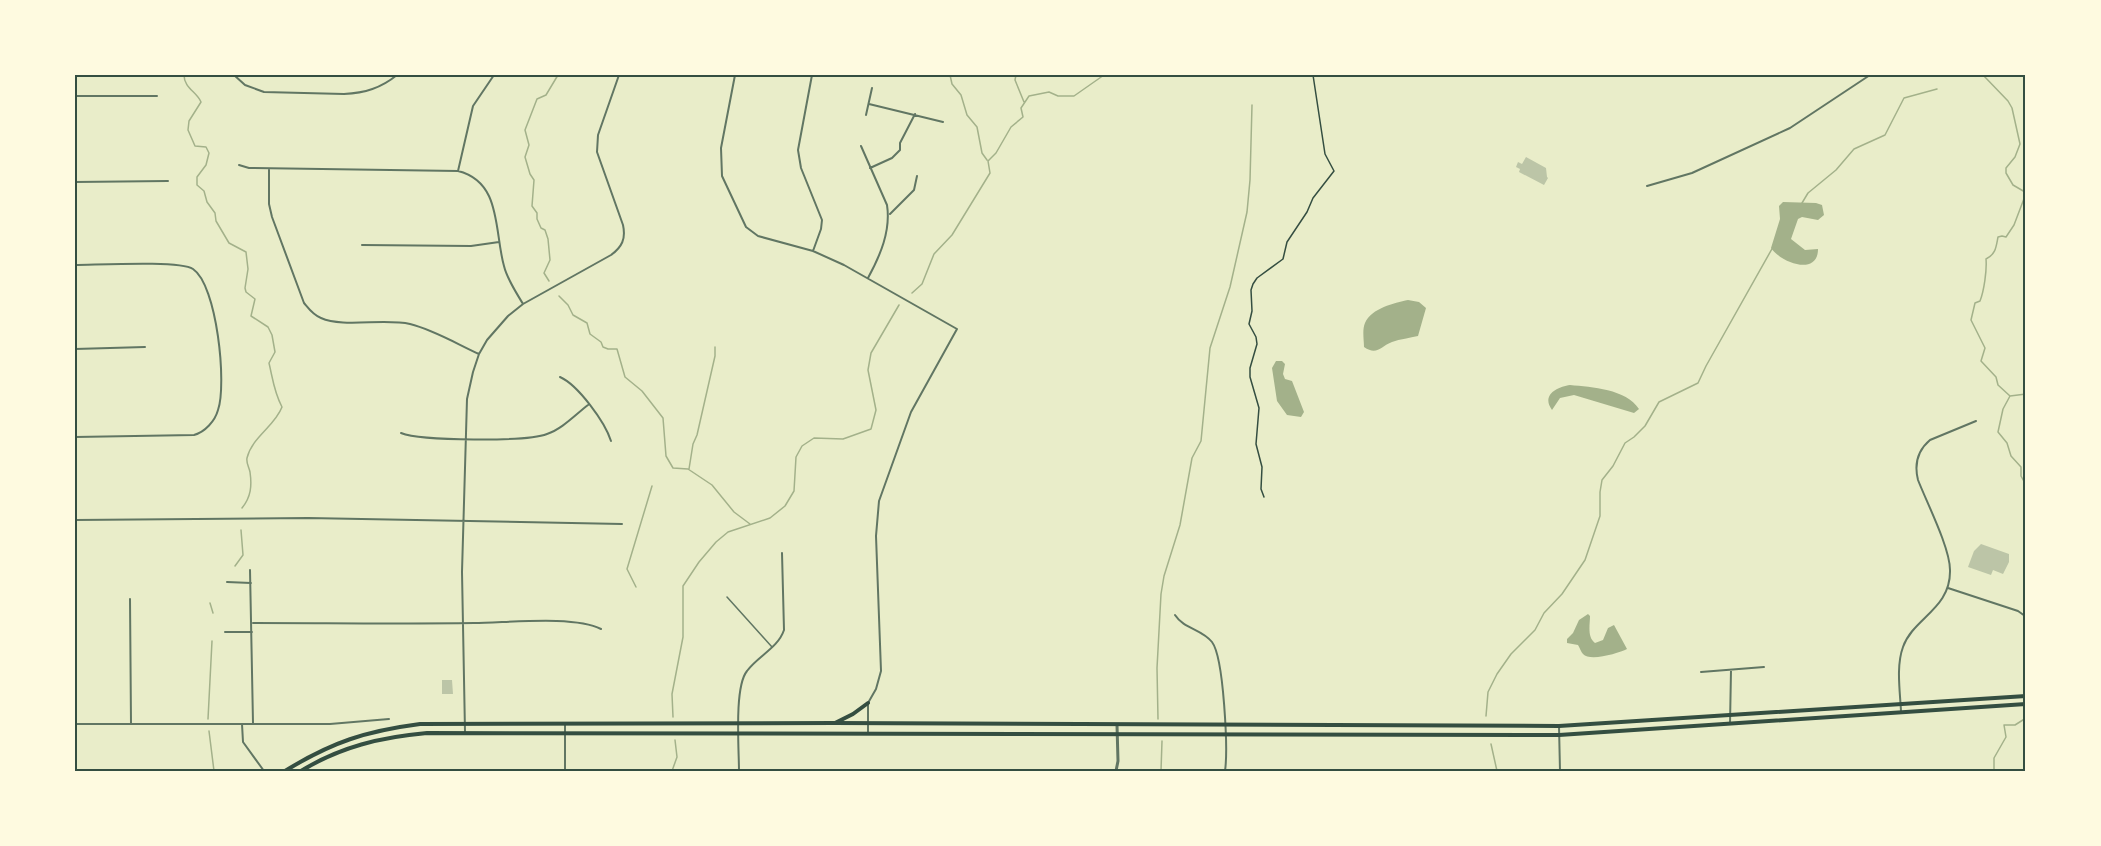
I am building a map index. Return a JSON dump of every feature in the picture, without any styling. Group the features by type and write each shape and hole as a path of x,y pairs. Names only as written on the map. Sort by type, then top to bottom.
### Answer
{"main road":[{"path":"285,771 332,745 365,733 420,724 1559,726 2026,696"},
{"path":"834,723 853,714 868,703"},
{"path":"301,771 340,751 369,741 402,735 465,732 1559,735 2026,704"}],"street":[{"path":"234,75 245,85 264,92 344,94 377,88 397,75"},
{"path":"458,171 473,106 494,75"},
{"path":"465,732 462,572 469,384 479,354 496,327 523,304 611,255 623,244 625,232 597,152 598,135 619,75"},
{"path":"735,75 721,148 722,176 741,219 752,232 813,251 868,278 957,329 912,412 879,501 876,536 881,671 876,689 868,703 868,733"},
{"path":"812,75 797,146 801,168 822,220 813,251"},
{"path":"1647,186 1683,177 1790,128 1870,75"},
{"path":"866,115 872,88"},
{"path":"75,96 157,96"},
{"path":"869,104 943,122"},
{"path":"870,168 892,158 900,150 900,143 915,114"},
{"path":"861,146 887,205 889,215 882,252 868,278"},
{"path":"239,165 249,168 458,171 474,177 492,201 506,274 523,304"},
{"path":"269,168 269,204 272,217 304,303 313,313 321,318 338,322 406,323 479,354"},
{"path":"889,215 914,190 917,176"},
{"path":"75,182 168,181"},
{"path":"362,245 471,246 499,242"},
{"path":"75,265 178,264 200,274 217,324 221,396 216,416 206,429 194,435 75,437"},
{"path":"75,349 145,347"},
{"path":"560,377 568,381 588,405 603,424 611,441"},
{"path":"401,433 419,438 538,437 561,426 588,405"},
{"path":"1901,713 1900,666 1903,647 1907,639 1941,601 1948,588 1950,575 1948,557 1918,480 1916,463 1920,452 1930,440 1976,421"},
{"path":"75,520 308,518 622,524"},
{"path":"739,771 738,724 740,688 744,675 781,638 784,630 782,553"},
{"path":"250,570 253,622 253,723"},
{"path":"227,582 251,583"},
{"path":"1948,588 2018,611 2025,616"},
{"path":"130,599 131,724"},
{"path":"1175,615 1189,628 1208,638 1214,646 1223,692 1227,752 1225,771"},
{"path":"253,622 565,621 591,624 601,628"},
{"path":"225,632 253,632"},
{"path":"1701,672 1764,667"},
{"path":"1730,724 1731,670"},
{"path":"75,724 330,724 388,719"},
{"path":"242,723 243,742 264,771"},
{"path":"565,724 565,771"},
{"path":"1116,771 1117,725"},
{"path":"1559,726 1560,771"},
{"path":"2024,771 2026,759"}],"lane":[{"path":"728,597 772,647"}],"path":[{"path":"1264,496 1261,489 1262,467 1256,439 1259,408 1250,377 1250,368 1257,344 1249,324 1252,311 1251,291 1257,278 1283,259 1287,242 1307,212 1313,198 1334,171 1324,154 1313,75"}],"shaded area":[{"path":"1783,202 1822,205 1824,215 1818,220 1802,217 1798,219 1791,239 1805,250 1818,249 1812,263 1806,265 1790,262 1771,248 1780,219 1779,206"},
{"path":"1408,300 1419,302 1426,308 1418,336 1392,342 1372,351 1364,347 1364,329 1368,318 1384,307"},
{"path":"1276,361 1282,361 1285,364 1283,374 1285,379 1292,381 1304,412 1301,417 1287,415 1277,401 1272,368"},
{"path":"1570,385 1617,393 1633,402 1639,409 1634,413 1574,395 1560,398 1552,410 1549,405 1549,396 1556,390"},
{"path":"1588,614 1590,634 1595,643 1603,640 1608,628 1614,625 1627,649 1592,657 1583,654 1578,645 1567,643 1567,639 1573,633 1579,620"}],"building":[{"path":"1526,157 1546,168 1548,178 1544,185 1519,172 1520,169 1516,167 1518,162 1522,164"},
{"path":"1981,544 2009,554 2009,562 2003,574 1993,570 1991,575 1968,567 1974,551"},
{"path":"442,680 452,680 453,694 442,694"}],"waterway":[{"path":"184,75 188,87 201,102 189,121 188,130 195,146 206,147 209,153 206,165 197,177 197,185 204,191 207,202 215,213 216,221 229,243 246,252 248,269 245,288 246,292 255,299 251,316 268,327 275,352 269,363 275,391 282,407 250,451 247,460 251,477 250,491 242,508"},
{"path":"549,281 544,273 550,260 548,239 532,206 534,180 525,157 529,145 525,130 537,99 546,95 558,75"},
{"path":"950,75 952,84 961,95 967,115 977,127 982,153 987,160"},
{"path":"1016,75 1015,80 1024,102"},
{"path":"912,293 922,284 934,254 952,235 990,173 988,161 996,153 1011,127 1023,117 1021,108 1029,96 1049,92 1058,96 1074,96 1104,75"},
{"path":"1983,75 2012,108 2020,144 2015,157 2006,168 2006,173 2013,185 2025,192 2025,196 2014,225 2006,237 1998,237 1994,252 1986,259 1983,292 1980,301 1975,303 1971,320 1985,348 1981,361 1996,377 1998,385 2010,396 2003,409 1998,432 2007,443 2011,456 2021,467 2021,476 2026,485"},
{"path":"1802,203 1808,193 1836,170 1854,149 1885,135 1904,98 1937,89"},
{"path":"1158,719 1157,668 1161,594 1164,576 1180,525 1192,458 1201,441 1210,348 1230,287 1247,212 1252,105"},
{"path":"1486,716 1488,692 1497,674 1511,654 1535,630 1544,613 1562,594 1585,560 1600,516 1602,480 1613,466 1625,443 1645,426 1659,402 1698,383 1773,247"},
{"path":"559,296 568,305 573,315 587,323 590,334 601,342 603,347 617,349 625,377 642,391 663,418 666,456 673,468 688,469 712,485 734,512 750,524"},
{"path":"673,717 672,694 683,637 683,586 699,562 728,532 770,518 785,506 794,491 796,457 802,446 814,438 843,439 871,429 876,410 868,370 871,353 899,305"},
{"path":"689,469 715,356 715,347"},
{"path":"2010,396 2026,394"},
{"path":"636,587 627,569 652,486"},
{"path":"235,566 243,555 241,530"},
{"path":"210,603 213,613"},
{"path":"208,719 212,641"},
{"path":"1996,771 1994,770 1994,758 2006,737 2004,725 2015,725 2026,718"},
{"path":"209,731 214,771"},
{"path":"672,771 677,757 675,740"},
{"path":"1161,771 1162,741"},
{"path":"1491,744 1497,771"}]}
